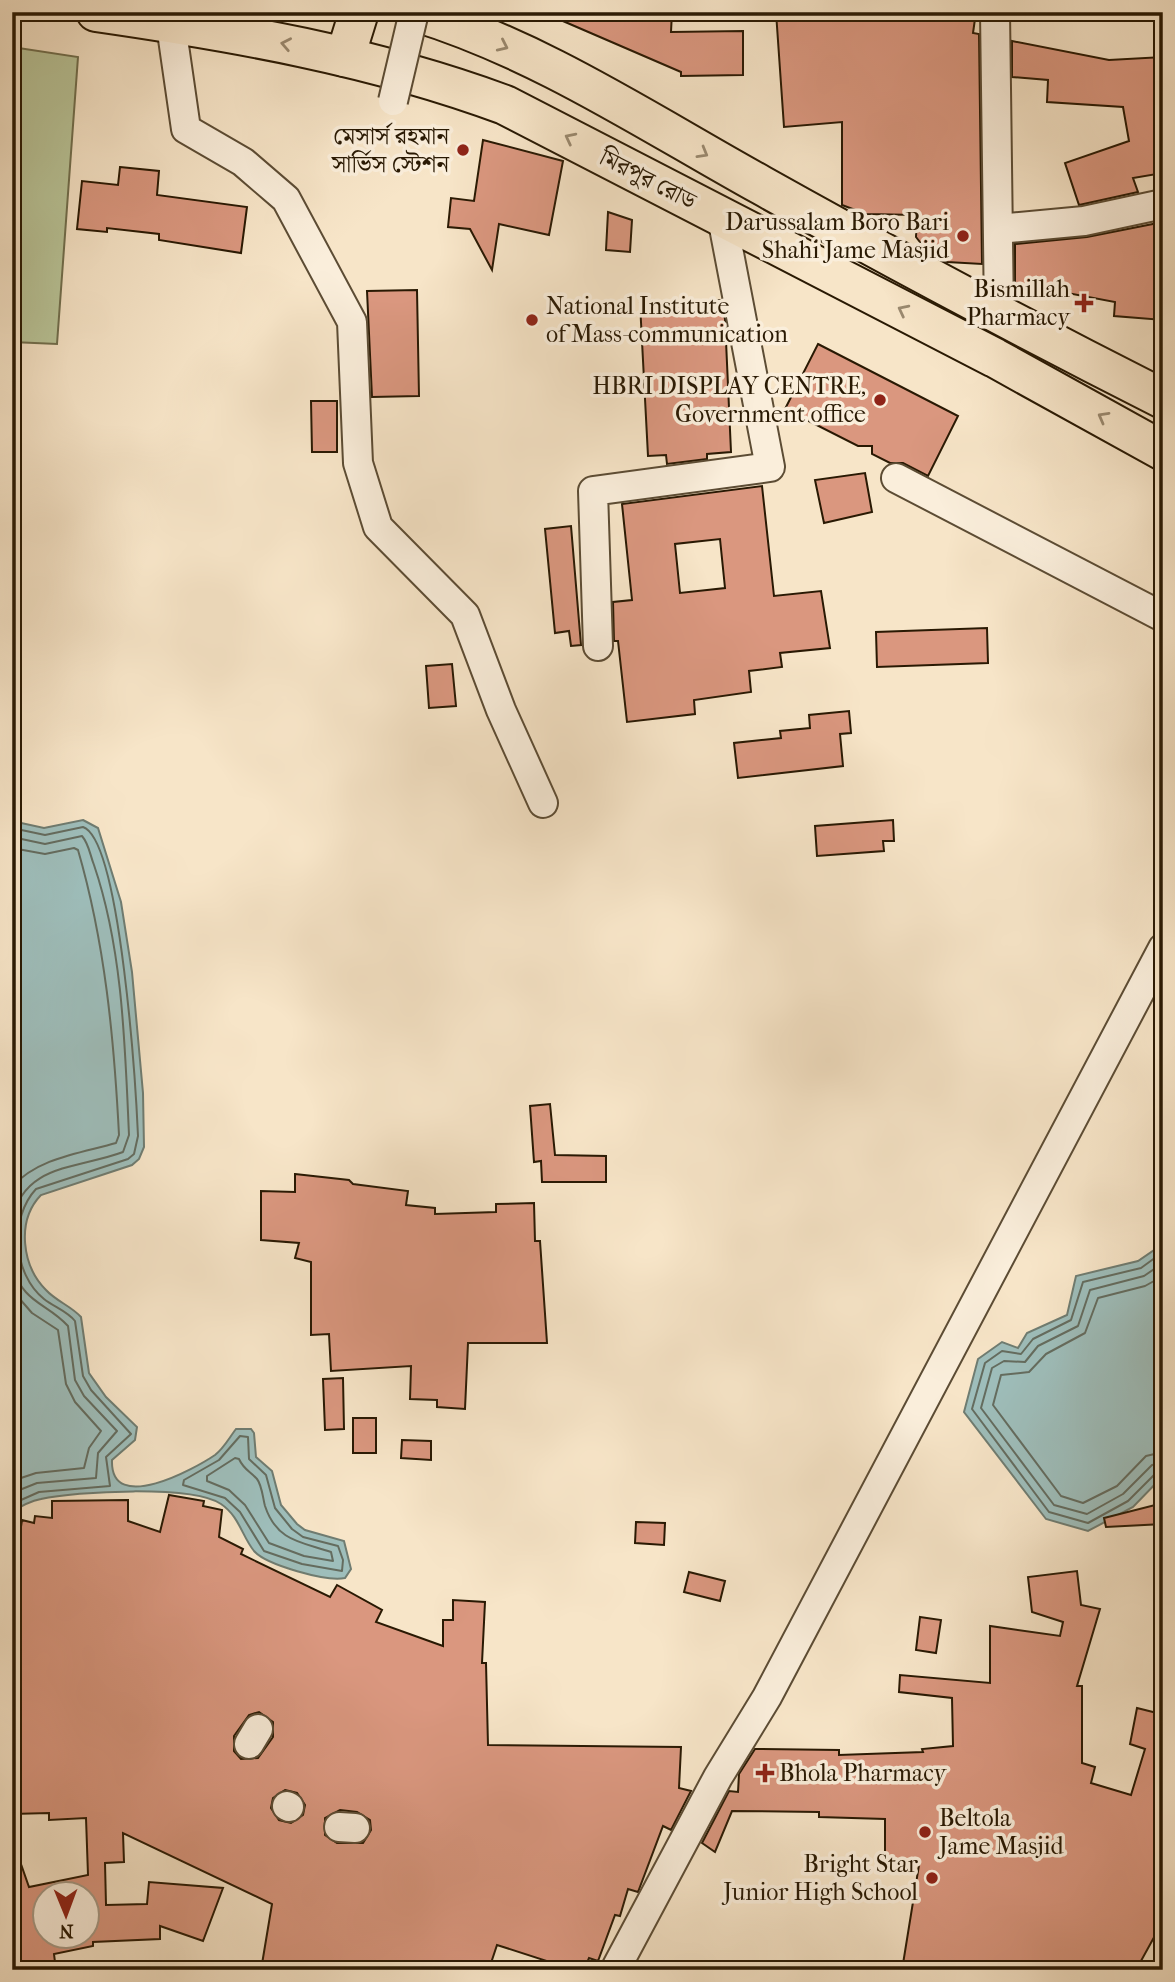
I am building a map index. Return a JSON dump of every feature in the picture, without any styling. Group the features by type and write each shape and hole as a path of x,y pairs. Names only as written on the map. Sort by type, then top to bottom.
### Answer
{"highway":[{"name":"মিরপুর রোড","path":"96,12 345,57 434,79 505,105 995,358 1163,451"},
{"path":"345,57 359,12"},
{"name":"মিরপুর রোড","path":"426,14 564,73 999,316 1163,399"}],"street":[{"path":"995,12 999,316"},
{"path":"393,101 426,14"},
{"path":"171,25 186,129 243,162 286,200 352,322 359,463 378,527 465,615 501,710 543,803"},
{"path":"998,229 1084,221 1163,204"},
{"path":"598,646 593,491 770,467 722,217"},
{"path":"896,478 1163,617"},
{"path":"615,1970 718,1777 767,1697 1163,948"}],"green space":[{"path":"12,47 78,57 57,344 12,342"}],"water":[{"path":"83,820 98,828 121,902 132,972 143,1093 144,1147 139,1159 132,1165 41,1195 33,1206 25,1230 27,1256 38,1280 46,1290 81,1317 89,1373 106,1397 137,1427 135,1440 112,1460 115,1476 125,1485 139,1486 174,1477 215,1455 236,1429 251,1429 254,1433 256,1457 272,1471 281,1505 305,1530 344,1541 351,1569 345,1578 311,1575 271,1562 254,1551 236,1520 221,1504 186,1494 133,1491 58,1496 37,1500 12,1512 12,821 44,828"},
{"path":"1163,1244 1163,1476 1133,1507 1088,1531 1046,1519 964,1412 978,1359 1002,1342 1018,1348 1027,1333 1067,1315 1076,1276 1138,1261"}],"building":[{"path":"542,12 672,12 671,32 743,31 743,75 681,76 681,72"},
{"path":"776,12 860,12 860,15 976,12 973,33 979,34 982,264 947,262 943,260 944,254 927,251 916,237 917,215 866,214 842,205 842,122 784,127"},
{"path":"1012,41 1109,60 1163,57 1163,173 1133,178 1138,192 1079,205 1065,163 1129,141 1123,107 1047,102 1048,80 1012,77"},
{"path":"483,140 563,161 549,235 499,224 492,270 470,229 448,227 451,198 474,201"},
{"path":"120,167 159,171 157,195 247,207 241,253 159,240 159,234 107,228 107,232 77,229 82,181 118,185"},
{"path":"608,212 632,220 630,252 606,250"},
{"path":"1163,222 1163,320 1114,316 1115,302 1015,283 1015,244 1087,237"},
{"path":"417,290 419,396 372,397 367,291"},
{"path":"721,300 725,319 731,452 707,454 707,459 667,464 666,455 648,456 640,303"},
{"path":"818,344 958,416 928,476 903,463 890,463 872,454 872,446 858,446 785,409"},
{"path":"311,401 337,401 337,452 312,452"},
{"path":"865,473 872,512 824,523 815,480"},
{"path":"762,486 774,596 821,591 830,648 780,653 782,667 749,671 751,692 694,700 695,714 627,722 618,641 614,641 613,602 632,600 622,504","holes":["720,539 725,588 680,593 675,544"]},
{"path":"571,526 581,645 571,646 569,631 555,633 545,529"},
{"path":"987,628 988,663 877,667 876,632"},
{"path":"452,664 456,706 429,708 426,666"},
{"path":"849,711 851,733 840,734 843,766 738,778 734,743 781,738 780,731 810,728 809,715"},
{"path":"893,820 894,841 883,841 884,851 817,856 815,826"},
{"path":"550,1104 555,1155 606,1156 606,1182 542,1182 541,1161 534,1162 530,1106"},
{"path":"295,1174 349,1180 353,1184 408,1191 406,1205 435,1208 435,1214 496,1212 496,1204 534,1203 535,1241 540,1241 547,1343 468,1343 465,1409 437,1407 437,1400 410,1399 411,1366 331,1371 329,1334 311,1335 311,1262 295,1258 299,1243 261,1240 261,1191 295,1192"},
{"path":"343,1378 344,1429 325,1430 323,1379"},
{"path":"353,1418 376,1418 376,1453 353,1453"},
{"path":"402,1440 431,1441 431,1460 401,1458"},
{"path":"169,1495 204,1501 203,1506 222,1510 219,1537 243,1549 241,1554 330,1597 337,1585 382,1610 376,1622 443,1646 443,1620 453,1620 453,1600 485,1602 482,1663 486,1663 488,1745 681,1747 679,1788 691,1791 671,1830 663,1826 638,1892 628,1889 620,1916 615,1915 598,1961 589,1958 584,1970 559,1970 548,1966 550,1962 497,1945 490,1966 478,1963 476,1970 261,1970 272,1904 123,1833 124,1862 105,1863 106,1905 147,1904 149,1882 223,1888 203,1941 160,1926 160,1939 102,1942 102,1881 58,1881 88,1875 86,1818 49,1820 49,1813 12,1814 12,1539 19,1540 22,1520 34,1523 35,1516 52,1518 52,1501 128,1500 128,1521 160,1532","holes":["259,1712 273,1722 273,1737 258,1758 241,1759 234,1751 234,1736 249,1715","285,1790 297,1793 305,1805 303,1815 291,1823 279,1820 271,1808 273,1798","340,1810 357,1812 370,1820 371,1830 363,1843 337,1843 325,1835 325,1818"]},
{"path":"1163,1503 1163,1524 1106,1527 1104,1518"},
{"path":"636,1522 665,1523 664,1545 635,1543"},
{"path":"1077,1571 1081,1605 1100,1609 1077,1686 1082,1686 1082,1763 1095,1767 1091,1783 1131,1795 1145,1749 1130,1744 1137,1708 1157,1713 1158,1707 1163,1708 1163,1921 1136,1970 902,1970 919,1865 885,1865 885,1819 819,1817 819,1812 732,1811 715,1852 702,1843 729,1791 738,1792 739,1774 755,1749 839,1750 839,1755 923,1752 922,1749 953,1746 952,1698 899,1692 900,1675 990,1683 990,1626 1060,1636 1063,1622 1032,1612 1028,1577"},
{"path":"689,1572 725,1581 720,1601 684,1592"},
{"path":"920,1617 941,1620 936,1653 916,1650"},
{"path":"15,1847 29,1887 32,1886 32,1951 69,1951 54,1954 56,1970 12,1970 12,1848"}],"place":[{"name":"মেসার্স রহমান সার্ভিস স্টেশন","path":"463,150"},
{"name":"Darussalam Boro Bari Shahi Jame Masjid","path":"963,236"},
{"name":"Bismillah Pharmacy","path":"1084,303"},
{"name":"National Institute of Mass-communication","path":"532,320"},
{"name":"HBRI DISPLAY CENTRE, Government office","path":"880,400"},
{"name":"Bhola Pharmacy","path":"765,1773"},
{"name":"Beltola Jame Masjid","path":"925,1832"},
{"name":"Bright Star Junior High School","path":"932,1878"}]}
